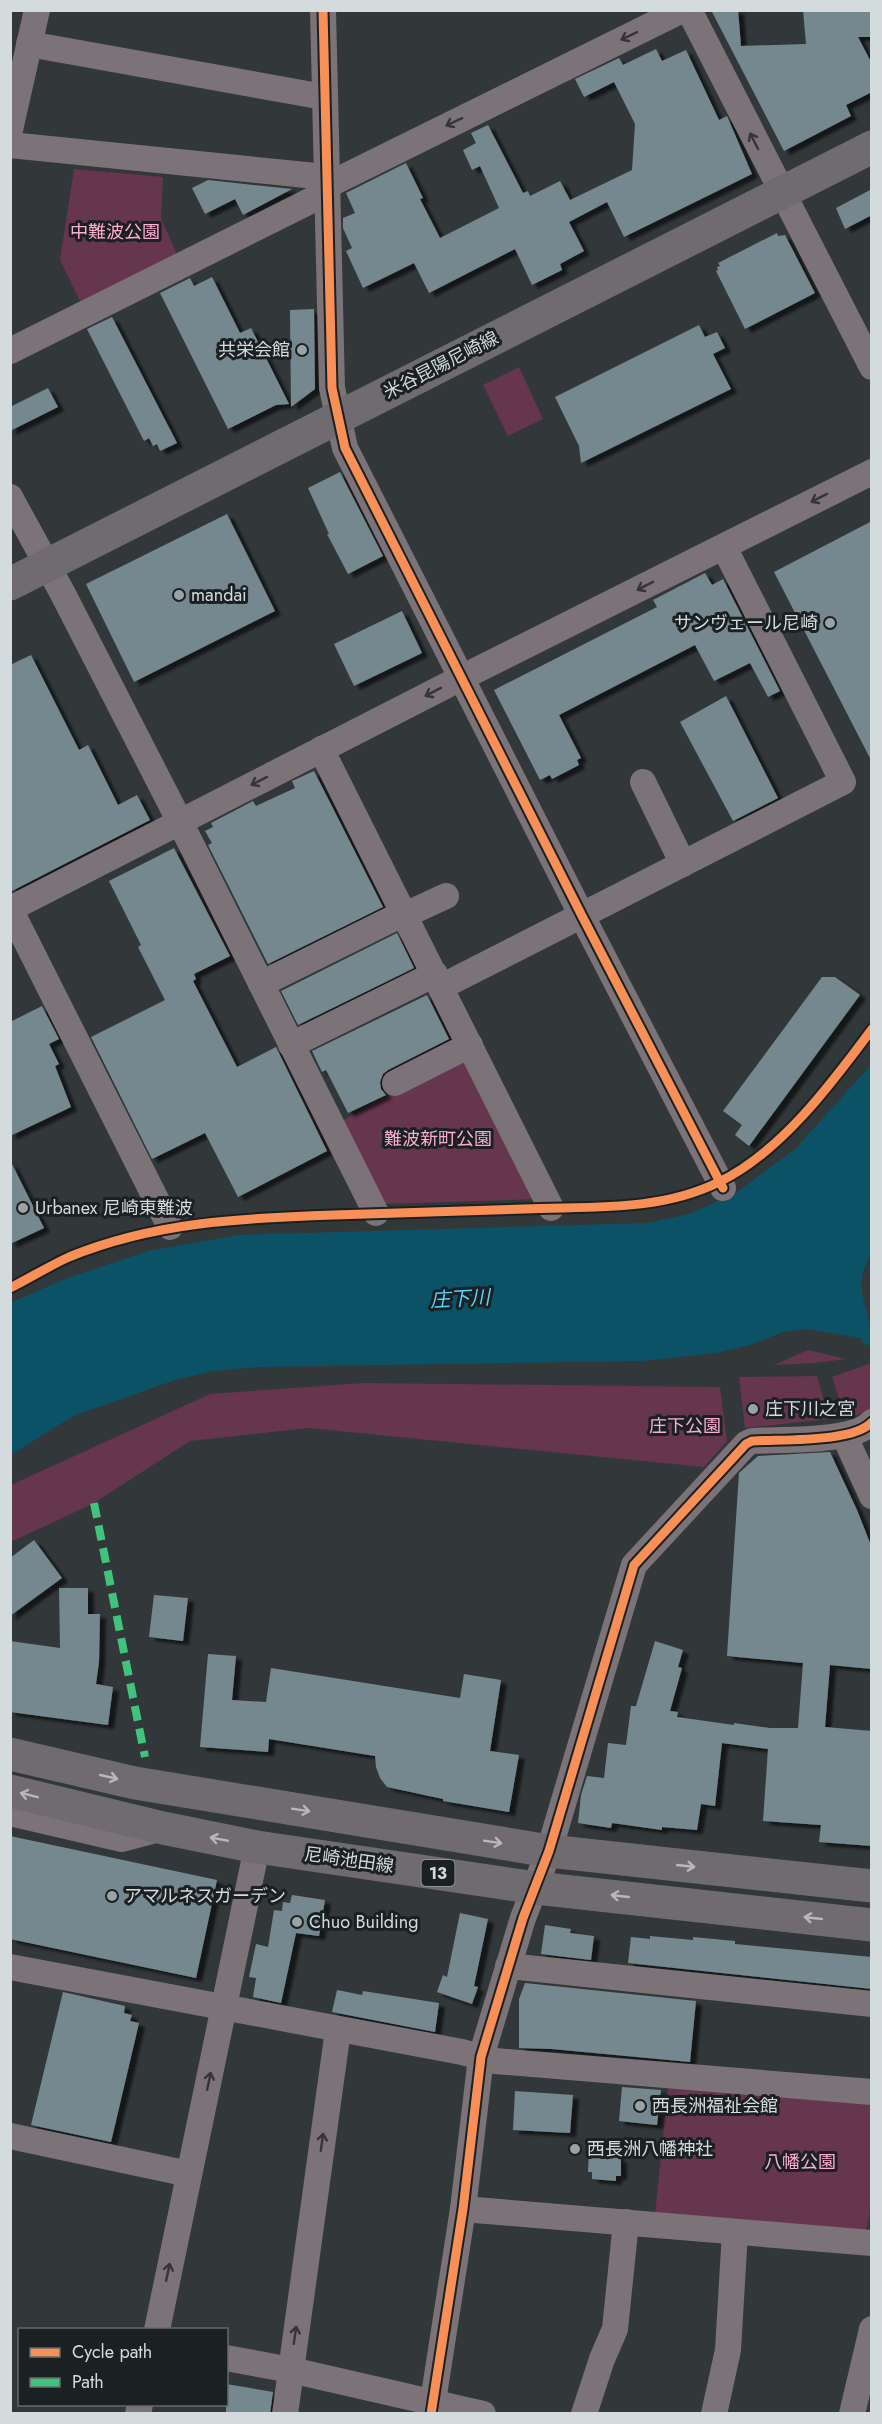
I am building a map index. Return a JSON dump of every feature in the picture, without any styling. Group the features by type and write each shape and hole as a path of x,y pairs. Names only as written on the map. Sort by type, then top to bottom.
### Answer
{"main road":[{"name":"米谷昆陽尼崎線","path":"10,584 872,147"},
{"name":"13","path":"10,1754 135,1783 549,1851 872,1887"},
{"name":"尼崎池田線","path":"10,1791 163,1828 258,1846 536,1888 872,1925"}],"street":[{"path":"37,10 11,131 326,185"},
{"path":"323,10 332,387 345,448 582,916 723,1188"},
{"path":"10,351 326,185 682,10"},
{"path":"689,10 872,367"},
{"path":"29,44 324,97"},
{"path":"171,1227 10,909 461,678 872,472"},
{"path":"10,497 63,594 180,822 376,1213"},
{"path":"291,1046 582,916 843,782 723,547"},
{"path":"321,749 551,1208"},
{"path":"643,782 683,864"},
{"path":"261,984 446,896"},
{"path":"395,1083 470,1045"},
{"path":"432,2409 463,2209 481,2057 523,1918 549,1851 634,1565 746,1444 752,1441 844,1435 867,1427 872,1422"},
{"path":"844,1435 872,1496"},
{"path":"10,1813 122,1839 163,1828"},
{"path":"157,2328 258,1846"},
{"path":"508,1965 872,2004"},
{"path":"10,1967 495,2061 872,2092"},
{"path":"285,2414 338,2030"},
{"path":"10,2136 189,2174"},
{"path":"463,2209 872,2243"},
{"path":"585,2414 602,2359 615,2329 626,2222"},
{"path":"714,2414 728,2350 735,2232"},
{"path":"852,2414 871,2330"},
{"path":"228,2358 291,2370 432,2409 483,2414"}],"green space":[{"name":"中難波公園","path":"74,169 163,177 161,219 177,254 81,303 60,260"},
{"path":"519,367 543,419 508,436 483,385"},
{"name":"難波新町公園","path":"465,1051 542,1199 385,1204 342,1121"},
{"path":"808,1350 846,1359 774,1365"},
{"path":"871,1363 871,1409 846,1420 832,1377"},
{"path":"817,1376 829,1419 745,1428 739,1377"},
{"name":"庄下公園","path":"364,1383 720,1387 727,1441 704,1467 308,1428 190,1441 94,1503 11,1542 11,1485 210,1394"},
{"name":"八幡公園","path":"668,2087 871,2103 872,2201 866,2232 655,2215"}],"water":[{"name":"庄下川","path":"871,1065 872,1253 865,1266 862,1288 871,1344 864,1345 861,1338 805,1329 783,1332 750,1345 717,1353 642,1361 260,1367 213,1371 175,1380 73,1416 11,1455 10,1303 65,1279 148,1251 238,1235 648,1223 689,1214 736,1193 795,1149"}],"building":[{"path":"711,10 738,10 741,46 806,44 803,10 872,10 872,37 858,37 872,64 872,92 846,105 851,116 784,151"},
{"path":"656,49 662,61 686,50 719,120 727,116 752,174 624,237 607,202 569,222 584,251 560,264 562,270 532,285 515,249 429,293 414,263 363,288 346,251 352,248 343,228 343,218 355,213 346,193 406,163 423,198 420,199 440,238 499,208 480,166 472,170 463,150 476,143 471,133 488,125 523,193 528,191 530,196 560,181 570,200 632,170 635,124 614,82 584,97 575,79 619,58 623,65"},
{"path":"208,180 292,189 243,215 235,199 205,214 192,188"},
{"path":"872,189 872,215 845,229 836,208"},
{"path":"777,233 778,236 785,235 815,293 745,329 716,271 720,266 718,263"},
{"path":"212,277 240,333 251,328 289,404 276,405 228,429 160,293 190,278 194,286"},
{"name":"共栄会館","path":"314,309 315,389 291,407 290,310"},
{"path":"112,317 177,443 160,451 157,444 153,446 149,438 144,441 87,329"},
{"path":"699,325 705,337 717,332 725,348 713,354 731,389 581,463 579,446 555,397"},
{"path":"48,388 58,407 10,431 10,407"},
{"path":"340,472 383,556 348,574 327,534 329,534 308,488"},
{"name":"mandai","path":"227,514 275,611 134,682 86,584"},
{"name":"サンヴェール尼崎","path":"872,521 872,762 774,572"},
{"path":"705,573 712,585 723,579 780,691 768,697 750,663 714,681 695,645 559,715 581,758 577,760 579,765 552,779 550,775 540,780 494,690 657,607 653,600"},
{"path":"402,611 422,653 354,686 334,644"},
{"path":"31,655 79,750 88,745 118,805 137,795 150,820 10,892 10,665"},
{"path":"726,696 778,798 733,821 680,722"},
{"path":"314,771 383,907 268,964 208,845 212,843 205,831 213,827 211,823 253,801 256,806 295,788 292,781"},
{"path":"174,848 230,956 194,974 196,979 193,981 237,1067 276,1047 327,1151 238,1197 205,1133 152,1159 91,1037 165,1000 138,947 141,945 109,881"},
{"path":"397,933 414,968 298,1025 281,991"},
{"path":"822,977 835,977 860,995 749,1146 735,1135 742,1125 723,1111"},
{"path":"427,995 449,1039 388,1070 383,1074 380,1082 381,1089 386,1095 348,1113 326,1070 322,1072 312,1051"},
{"path":"42,1006 59,1039 49,1044 59,1064 55,1066 71,1107 10,1136 10,1022"},
{"name":"Urbanex 尼崎東難波","path":"10,1160 44,1228 10,1244"},
{"path":"830,1452 872,1548 872,1669 830,1665 825,1727 872,1731 872,1846 819,1842 821,1825 763,1821 768,1749 722,1743 715,1806 701,1804 697,1830 662,1827 662,1830 612,1823 611,1828 578,1823 581,1795 587,1776 604,1778 608,1743 626,1745 631,1706 636,1706 655,1641 683,1650 678,1667 682,1668 670,1711 678,1712 677,1717 734,1725 734,1723 770,1728 798,1728 803,1663 727,1656 739,1473 758,1456"},
{"path":"34,1540 62,1578 10,1616 10,1558"},
{"path":"59,1588 88,1588 88,1614 100,1614 96,1684 113,1687 108,1725 10,1712 10,1641 60,1648"},
{"path":"154,1595 188,1598 183,1641 149,1637"},
{"path":"208,1654 236,1656 232,1700 266,1702 271,1668 460,1698 464,1674 501,1680 490,1751 519,1755 509,1812 443,1801 443,1799 387,1787 380,1778 375,1756 269,1739 268,1752 200,1747"},
{"name":"アマルネスガーデン","path":"10,1836 217,1880 196,1978 10,1939"},
{"path":"292,1895 325,1900 319,1936 296,1933 281,2003 253,1997 256,1978 249,1977 256,1944 268,1947 274,1910 282,1911 283,1902 290,1903"},
{"path":"460,1913 488,1919 474,1986 478,1987 472,2004 437,1992 443,1975 447,1977"},
{"path":"545,1925 571,1929 570,1933 594,1936 591,1960 541,1954"},
{"path":"650,1936 693,1940 693,1937 735,1941 735,1944 872,1957 872,1989 628,1963 631,1937 650,1939"},
{"path":"525,1983 696,2001 690,2062 519,2048 519,1999"},
{"path":"337,1990 362,1995 363,1991 439,2003 435,2032 332,2012"},
{"path":"63,1992 125,2006 124,2013 132,2015 130,2021 139,2023 111,2142 31,2125"},
{"name":"西長洲福祉会館","path":"622,2087 661,2090 657,2125 619,2121"},
{"path":"515,2091 573,2095 570,2133 513,2130"},
{"path":"589,2150 618,2153 618,2159 621,2159 621,2176 616,2176 616,2181 592,2179 592,2172 588,2172"},
{"path":"228,2384 273,2392 270,2414 226,2414"}],"marked path":[{"path":"94,1503 145,1757"}],"cycle path":[{"path":"323,10 332,388 345,448 582,916 723,1188"},
{"path":"10,1288 54,1264 101,1245 133,1236 199,1224 300,1216 623,1206 696,1192 742,1169 784,1135 822,1093 872,1029"},
{"path":"431,2414 463,2209 481,2057 523,1918 549,1851 634,1565 746,1444 752,1441 833,1437 863,1429 872,1422"}],"place":[{"name":"共栄会館","path":"302,350"},
{"name":"mandai","path":"179,595"},
{"name":"サンヴェール尼崎","path":"830,623"},
{"name":"Urbanex 尼崎東難波","path":"23,1208"},
{"name":"庄下川之宮","path":"753,1409"},
{"name":"アマルネスガーデン","path":"112,1896"},
{"name":"Chuo Building","path":"297,1922"},
{"name":"西長洲福祉会館","path":"640,2106"},
{"name":"西長洲八幡神社","path":"575,2149"}]}
